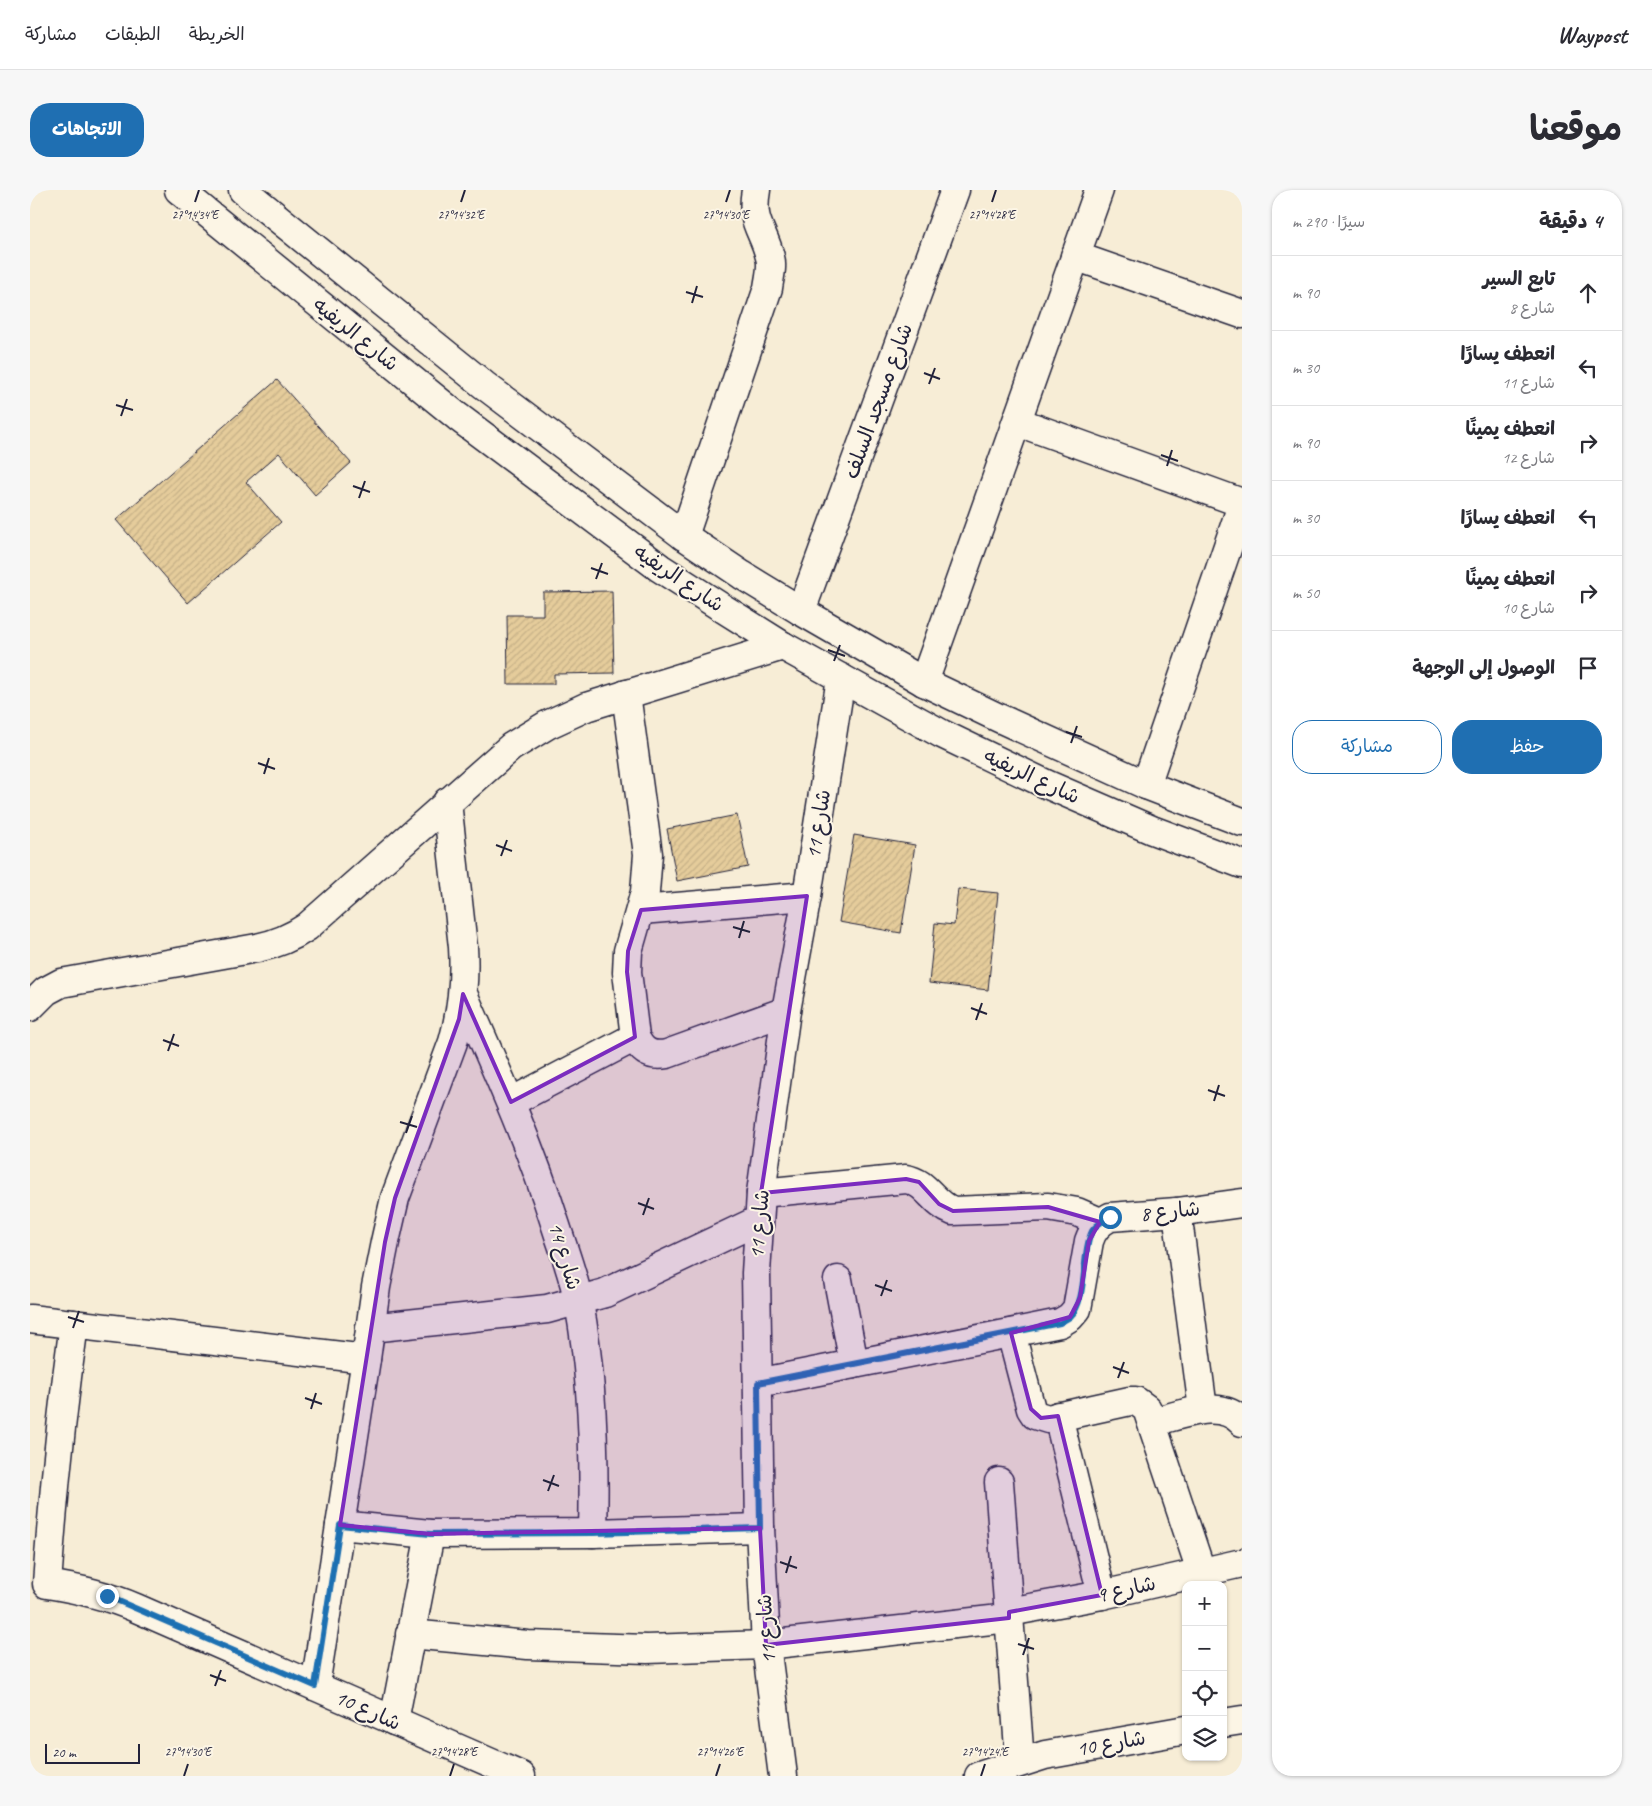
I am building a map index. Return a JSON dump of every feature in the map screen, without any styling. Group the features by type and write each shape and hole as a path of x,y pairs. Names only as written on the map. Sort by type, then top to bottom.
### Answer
{"street":[{"name":"شارع الريفيه","path":"179,190 458,418 660,568 783,646 942,734 1046,784 1152,830 1242,864"},
{"name":"شارع الريفيه","path":"243,190 484,385 684,536 801,611 924,682 1146,785 1242,822"},
{"path":"684,536 768,288 771,258 754,217 756,190"},
{"name":"شارع مسجد السلف","path":"801,611 955,190"},
{"path":"924,682 1099,190"},
{"path":"1075,256 1242,314"},
{"path":"458,418 484,385"},
{"path":"1018,422 1242,504 1146,785"},
{"path":"30,1008 46,991 61,983 257,948 275,944 292,937 307,927 511,747 547,724 586,707 783,646"},
{"name":"شارع 11","path":"783,1776 766,1646 760,1528 756,1273 760,1206 786,1011 807,896 841,678"},
{"path":"626,694 648,854 645,892 628,951 626,972 635,1037 639,1046 647,1053 656,1056 667,1054 786,1011"},
{"path":"315,1686 376,1287 395,1198 453,1042 463,994 465,971 464,947 447,802"},
{"path":"641,910 807,896"},
{"name":"شارع 14","path":"463,994 511,1102 548,1199 579,1301 593,1420 595,1476 593,1533"},
{"path":"511,1102 635,1037"},
{"path":"370,1328 547,1309 579,1301 605,1293 760,1206 906,1179 919,1182 939,1204 953,1211 1048,1207 1077,1212 1100,1222 1093,1230 1089,1241 1080,1298 1076,1309 1070,1317 1060,1323 758,1383"},
{"name":"شارع 8","path":"1100,1222 1110,1217 1177,1212 1242,1203"},
{"path":"1177,1212 1203,1410"},
{"path":"838,1280 854,1364"},
{"path":"30,1319 366,1359"},
{"name":"شارع 10","path":"74,1324 60,1430 47,1584 77,1588 107,1596 521,1776"},
{"path":"1011,1333 1035,1415 1048,1419 1130,1401 1136,1401 1148,1409 1201,1571"},
{"path":"1153,1422 1203,1410 1216,1409 1228,1412 1242,1422"},
{"path":"1058,1416 1102,1595"},
{"path":"999,1482 1020,1762"},
{"path":"340,1525 430,1534 593,1533 760,1528"},
{"path":"394,1721 430,1534"},
{"name":"شارع 9","path":"410,1634 528,1644 627,1648 766,1646 1008,1615 1242,1563"},
{"path":"1227,1722 1242,1720"},
{"name":"شارع 10","path":"979,1776 1045,1755 1182,1731"}],"highlighted area":[{"path":"807,896 761,1193 906,1179 919,1182 939,1204 953,1211 1048,1207 1100,1222 1089,1241 1080,1298 1070,1317 1011,1333 1031,1409 1041,1418 1058,1416 1102,1595 1009,1612 1009,1618 766,1645 760,1528 430,1534 340,1525 385,1242 395,1198 459,1019 463,994 511,1102 635,1037 627,972 628,951 641,910"}],"building":[{"path":"277,380 351,463 315,495 279,453 246,482 281,522 188,603 116,520"},
{"path":"612,591 614,673 554,674 554,684 508,684 507,615 543,615 543,592"},
{"path":"737,815 748,867 677,881 667,829"},
{"path":"854,835 915,845 901,933 839,922"},
{"path":"958,889 998,893 988,990 929,983 935,923 954,925"}],"route":[{"path":"107,1596 315,1686 340,1525 430,1534 593,1533 760,1528 758,1383 1060,1323 1070,1317 1076,1309 1080,1298 1089,1241 1093,1230 1100,1222 1110,1217"}]}
